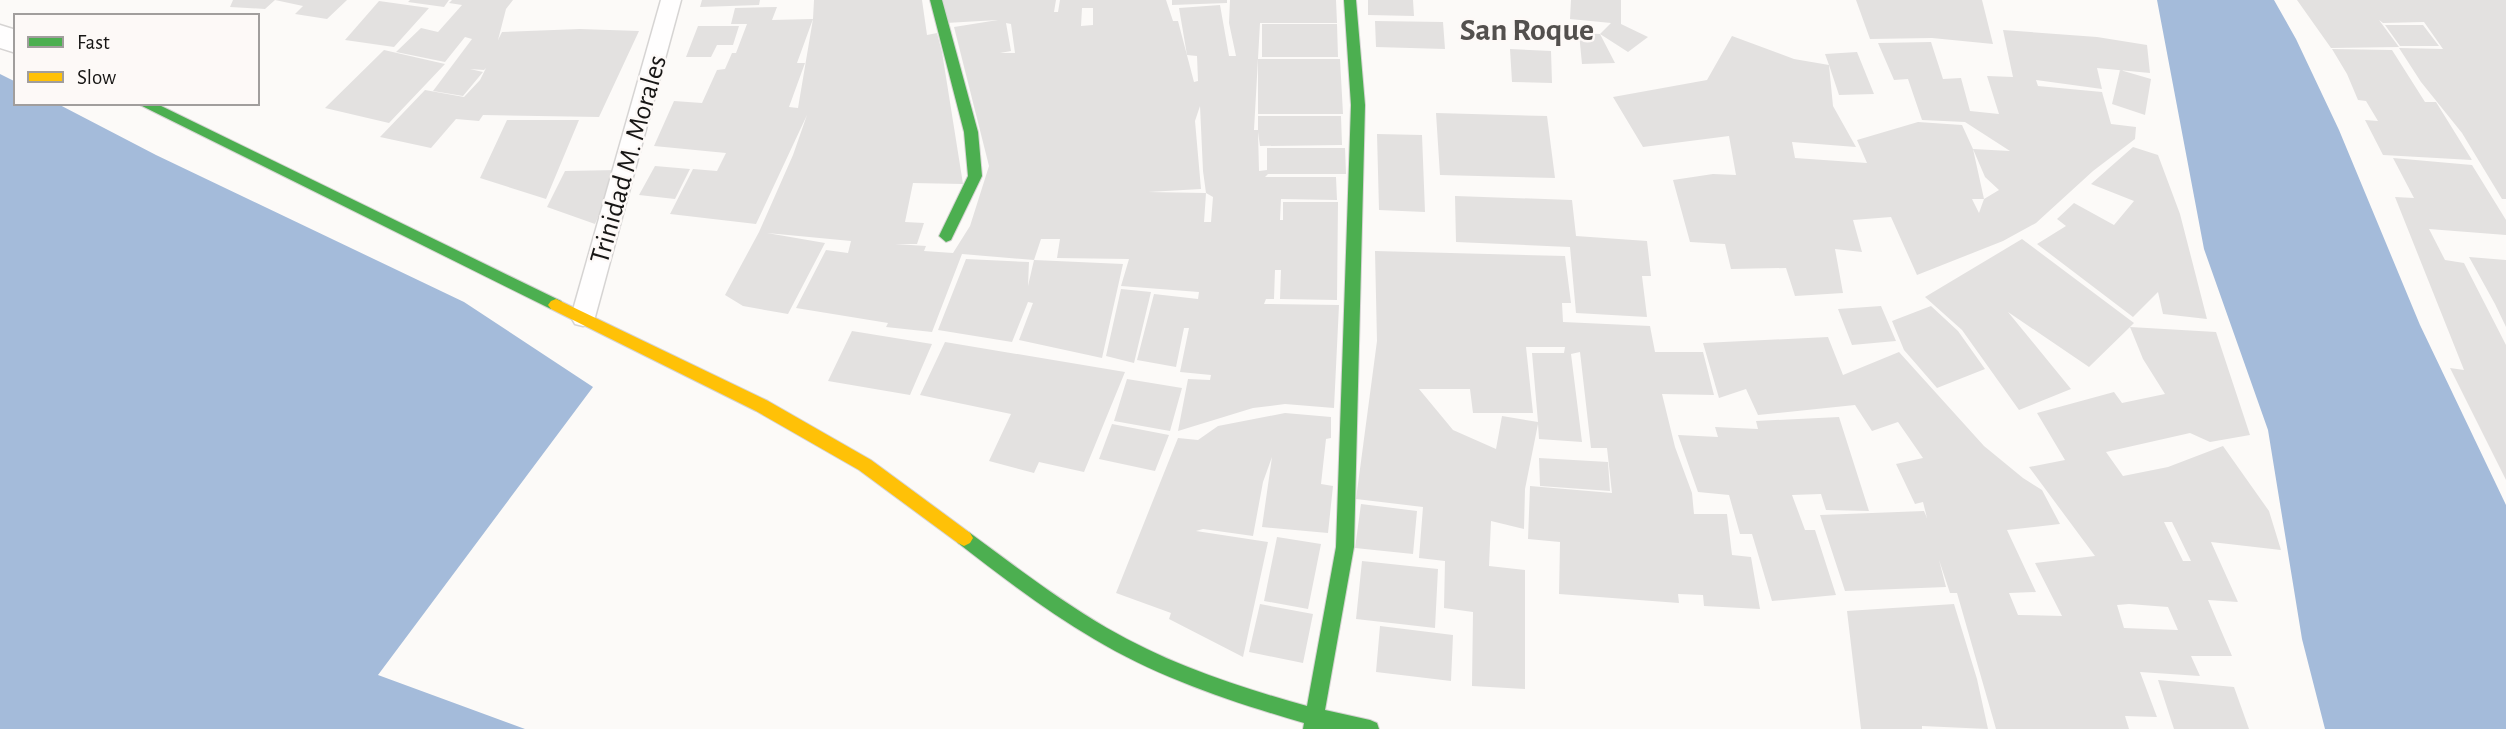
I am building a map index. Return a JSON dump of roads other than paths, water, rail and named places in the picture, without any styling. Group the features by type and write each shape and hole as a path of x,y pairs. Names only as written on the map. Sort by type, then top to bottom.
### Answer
{"street":[{"path":"936,0 971,132 975,176 946,236"},
{"path":"1313,724 1345,547 1358,106 1350,0"},
{"path":"147,105 762,406 865,464 1024,582 1122,645 1204,682 1313,724 1370,729"}],"lane":[{"name":"Trinidad M. Morales","path":"583,317 671,0"}],"water":[{"path":"2157,0 2274,0 2296,39 2339,130 2420,325 2506,505 2506,729 2325,729 2302,639 2268,430 2204,249"},
{"path":"0,74 14,81 14,105 60,105 156,155 464,302 593,387 378,675 525,729 0,729"}],"district":[{"name":"San Roque","path":"1527,29"}]}
